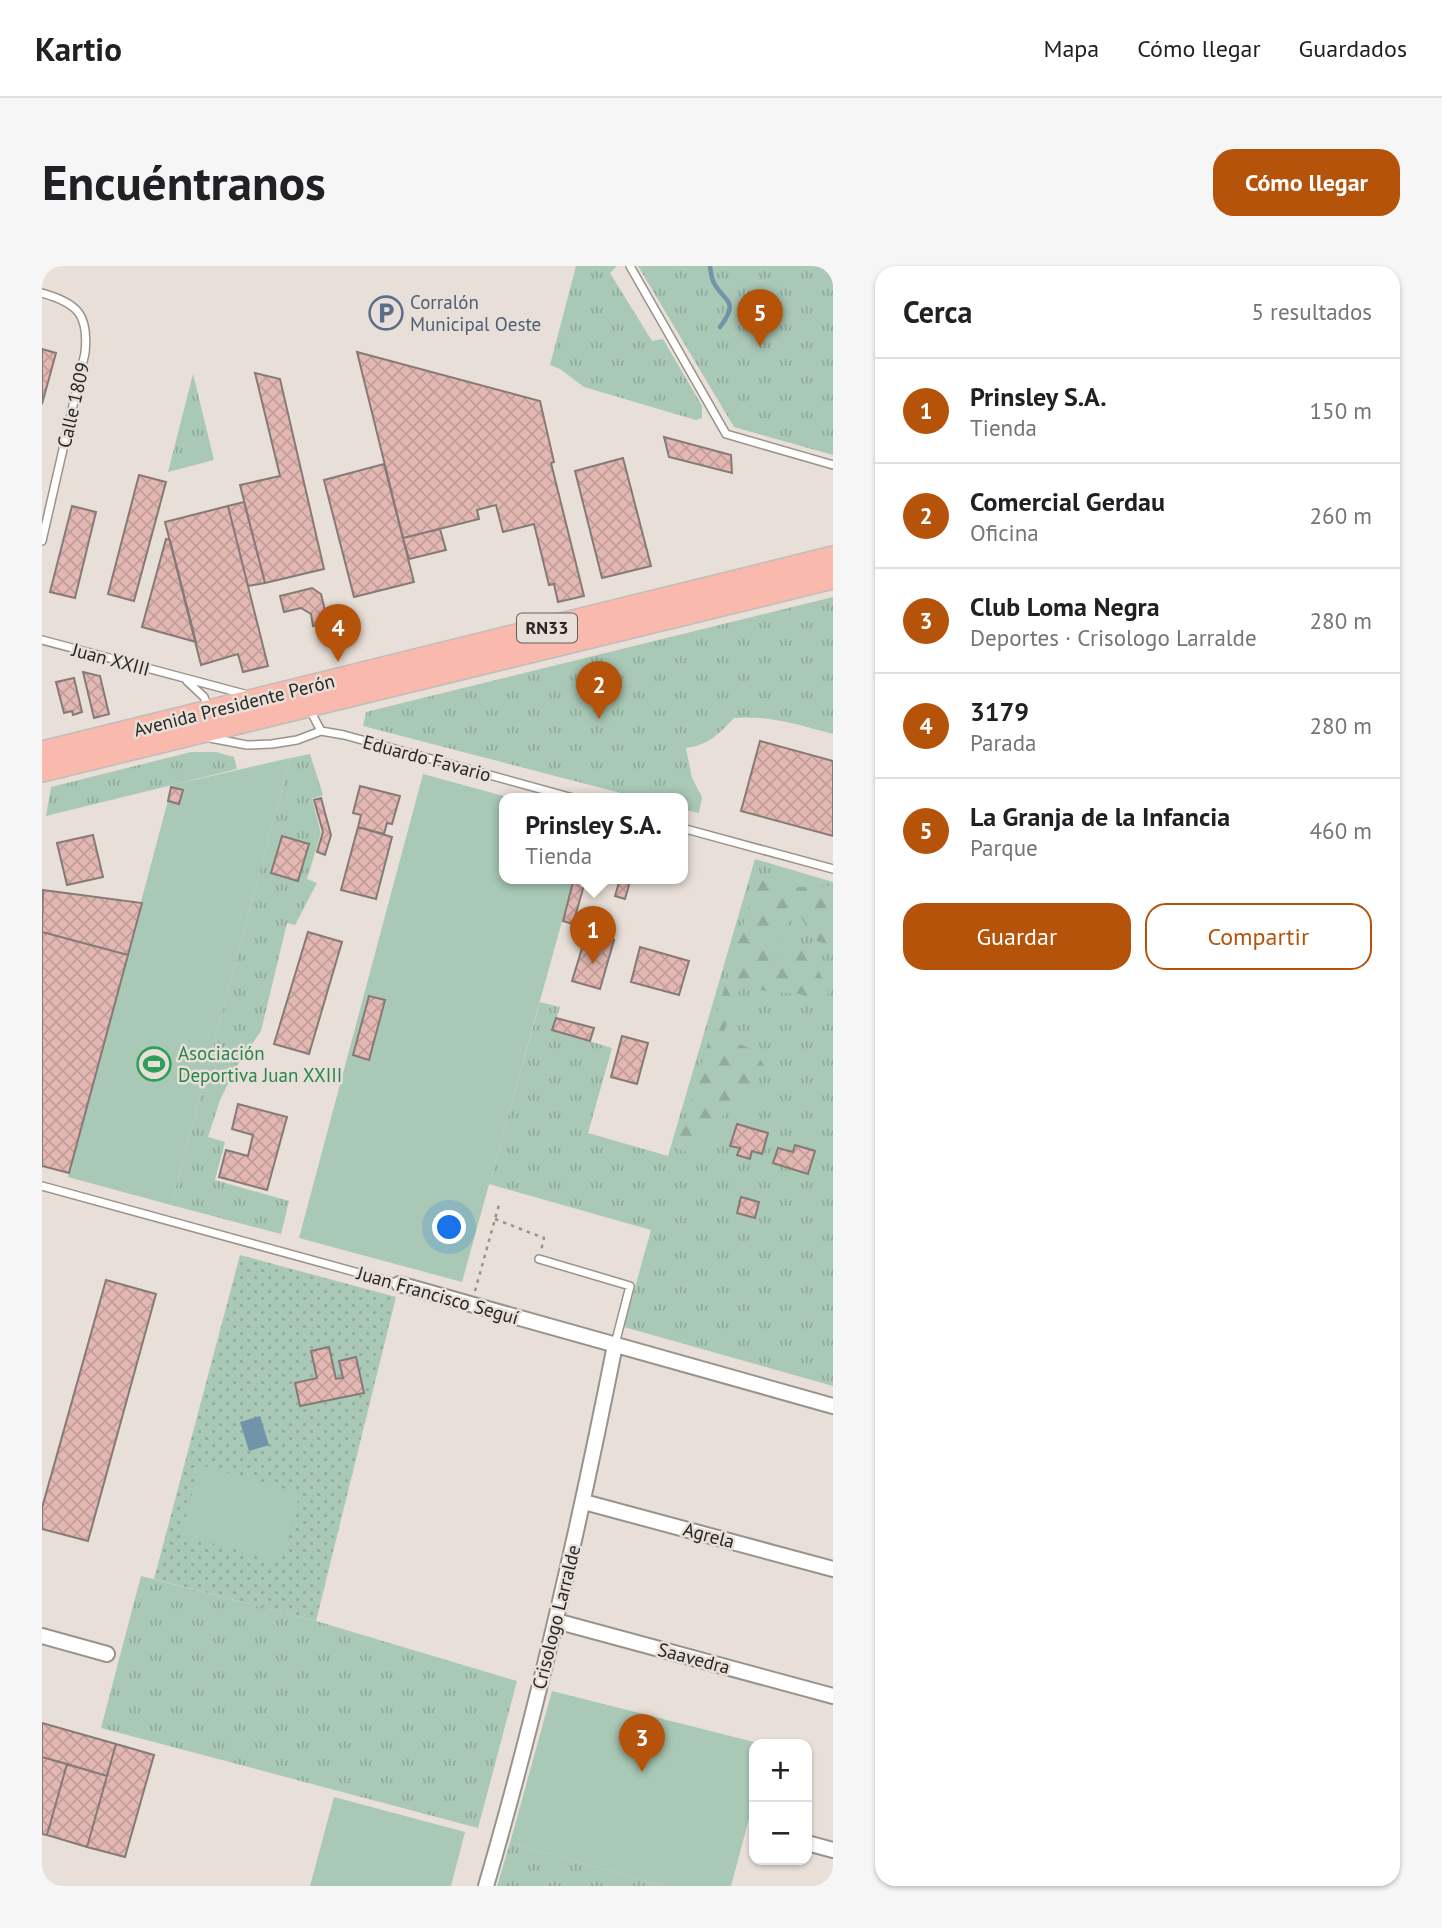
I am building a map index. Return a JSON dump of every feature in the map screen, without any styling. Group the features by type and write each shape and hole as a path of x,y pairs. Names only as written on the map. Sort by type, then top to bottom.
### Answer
{"main road":[{"name":"Avenida Presidente Perón","path":"42,771 192,733 213,719 260,698 304,697 833,557"},
{"name":"Avenida Presidente Perón","path":"42,752 213,719 833,578"}],"street":[{"name":"Juan Francisco Seguí","path":"399,1284 833,1406"},
{"name":"Crisologo Larralde","path":"486,1886 556,1621 584,1502 615,1345"},
{"name":"Agrela","path":"584,1502 833,1569"},
{"name":"Saavedra","path":"556,1621 833,1696"},
{"path":"42,1636 107,1654"},
{"path":"812,1844 833,1850"}],"lane":[{"path":"630,266 726,434 833,465"},
{"name":"Calle 1809","path":"42,293 63,298 75,306 83,318 87,337 42,541"},
{"name":"Juan XXIII","path":"42,640 260,698"},
{"name":"Juan XXIII","path":"181,677 194,685 204,696 213,719 247,745"},
{"path":"192,733 247,745 285,742 321,731 304,697"},
{"name":"Eduardo Favario","path":"321,731 555,793"},
{"path":"688,830 833,869"},
{"name":"Juan Francisco Seguí","path":"42,1186 399,1284"},
{"path":"539,1259 631,1286 615,1345"}],"path":[{"path":"472,1304 500,1201"},
{"path":"495,1219 544,1238 539,1259"}],"green space":[{"path":"576,266 617,266 610,273 652,341 663,339 702,406 702,418 696,420 584,387 550,365"},
{"path":"638,266 833,266 833,455 734,427"},
{"path":"193,374 214,460 168,472"},
{"path":"833,597 833,734 772,719 734,718 713,738 686,748 692,778 702,797 699,813 688,810 688,793 621,793 363,726 366,712"},
{"path":"191,752 216,752 234,757 237,769 46,816 51,787"},
{"path":"310,754 323,795 312,799 321,833 307,879 317,883 295,925 287,923 261,1031 236,1067 220,1100 208,1137 225,1142 215,1180 289,1201 281,1234 171,1205 290,758"},
{"name":"Asociación Deportiva Juan XXIII","path":"290,758 171,1205 68,1177 172,785"},
{"path":"423,774 499,795 499,884 572,884 462,1282 299,1238"},
{"path":"755,859 833,882 833,1386 624,1327 651,1230 489,1184 540,1002 560,1007 553,1030 612,1048 588,1133 668,1156"},
{"path":"771,876 795,887 833,886 833,946 813,940 795,904 789,921 776,938 779,957 795,944 815,964 829,992 822,1004 800,994 770,992 741,985 722,1037 756,1051 767,1071 752,1075 753,1088 747,1108 725,1112 712,1136 695,1154 676,1149 756,882"},
{"path":"240,1255 396,1297 316,1621 154,1579"},
{"path":"200,1465 300,1493 281,1562 181,1535"},
{"path":"141,1576 316,1621 517,1681 478,1828 101,1728"},
{"path":"552,1691 749,1741 749,1819 731,1886 665,1886 510,1843"},
{"path":"334,1797 465,1832 451,1886 310,1886"},
{"path":"510,1843 665,1886 497,1886"}],"water":[{"path":"260,1416 269,1445 249,1451 240,1422"}],"building":[{"path":"42,349 56,353 42,404"},
{"path":"357,352 540,401 554,462 551,463 584,596 558,602 554,584 549,585 534,524 503,532 496,505 477,510 479,519 403,538"},
{"path":"255,373 280,379 324,569 265,583 240,485 280,476"},
{"path":"664,437 731,455 732,473 669,457"},
{"path":"623,458 651,566 602,578 575,471"},
{"path":"384,464 414,582 354,597 324,480"},
{"path":"139,475 166,482 134,601 108,594"},
{"path":"244,502 265,583 248,586 228,506"},
{"path":"72,506 96,512 75,598 50,592"},
{"path":"228,506 268,666 243,672 238,654 201,665 165,522"},
{"path":"440,529 446,550 409,559 403,538"},
{"path":"166,539 170,540 196,642 142,627"},
{"path":"312,588 321,594 328,623 313,626 311,614 301,608 284,612 280,596"},
{"path":"83,672 100,676 109,714 94,718"},
{"path":"74,678 82,712 73,715 72,711 64,713 56,682"},
{"path":"760,741 833,761 833,836 741,811"},
{"path":"360,786 400,796 392,824 387,823 384,834 358,827 361,815 353,813"},
{"path":"171,787 183,790 179,804 168,801"},
{"path":"321,798 331,835 325,855 317,852 323,832 314,800"},
{"path":"358,827 392,837 376,899 341,890"},
{"path":"93,835 103,877 67,885 57,843"},
{"path":"282,836 309,844 298,881 271,873"},
{"path":"572,884 584,884 573,924 563,921"},
{"path":"619,884 629,884 625,899 615,896"},
{"path":"43,890 142,903 128,955 42,932"},
{"path":"42,932 128,955 69,1173 42,1166"},
{"path":"308,932 342,942 309,1054 274,1044"},
{"path":"587,932 614,940 600,989 572,981"},
{"path":"640,947 689,961 679,995 631,982"},
{"path":"369,996 385,1000 369,1060 353,1055"},
{"path":"556,1018 594,1028 590,1041 552,1030"},
{"path":"622,1036 648,1043 637,1084 611,1077"},
{"path":"238,1104 287,1117 267,1190 219,1177 226,1150 248,1156 253,1135 232,1129"},
{"path":"737,1124 768,1133 762,1154 752,1151 750,1159 737,1155 740,1148 730,1146"},
{"path":"795,1145 815,1151 808,1174 773,1163 778,1148 793,1152"},
{"path":"741,1197 759,1202 755,1218 737,1213"},
{"path":"106,1280 156,1294 88,1541 42,1529 42,1508"},
{"path":"329,1347 336,1379 343,1378 339,1361 356,1357 364,1393 300,1406 295,1383 317,1378 311,1351"},
{"path":"42,1723 116,1744 107,1776 42,1757"},
{"path":"116,1744 154,1755 125,1857 87,1847"},
{"path":"42,1757 67,1764 47,1835 42,1834"},
{"path":"67,1764 107,1776 87,1847 47,1835"}],"waterway":[{"path":"710,266 713,281 730,306 720,327"}],"place":[{"name":"Corralón Municipal Oeste","path":"386,313"},
{"name":"La Granja de la Infancia","path":"760,347"},
{"name":"3179","path":"338,662"},
{"name":"Comercial Gerdau","path":"599,719"},
{"name":"Prinsley S.A.","path":"593,964"},
{"name":"Asociación Deportiva Juan XXIII","path":"154,1064"},
{"name":"Club Loma Negra","path":"642,1772"}]}
